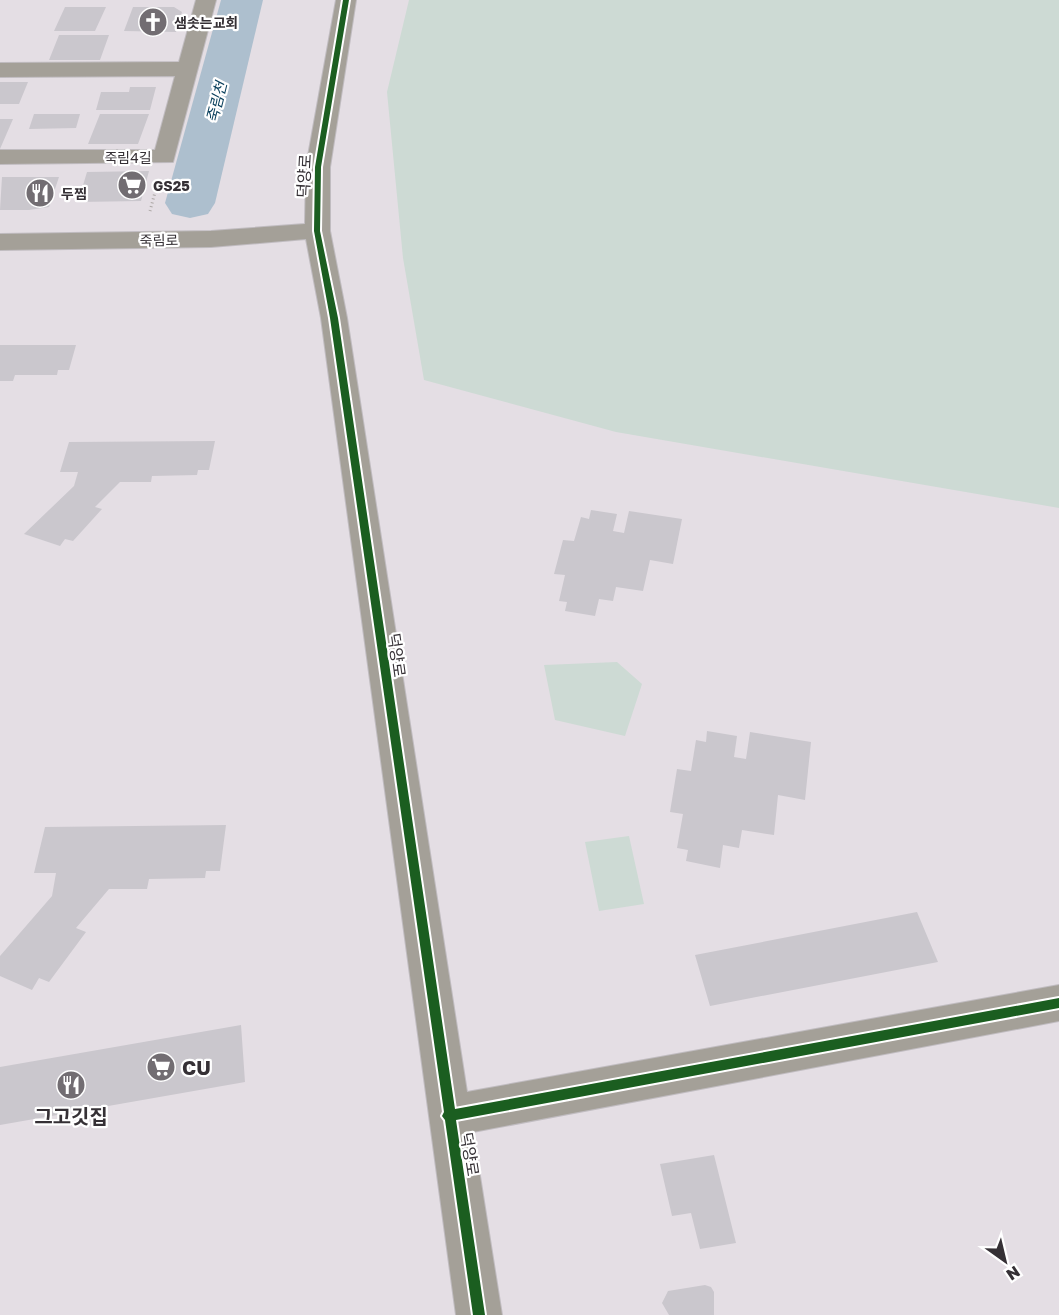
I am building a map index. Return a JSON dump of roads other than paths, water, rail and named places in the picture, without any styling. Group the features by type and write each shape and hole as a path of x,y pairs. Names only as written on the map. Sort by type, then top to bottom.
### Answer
{"street":[{"name":"죽림4길","path":"0,157 165,157 206,0"},
{"name":"덕양로","path":"346,0 318,167 317,231 334,318 448,1116 479,1315"},
{"path":"0,70 188,69"},
{"name":"죽림로","path":"0,243 212,239 317,231"},
{"path":"448,1116 1059,1003"}],"waterway":[{"name":"죽림천","path":"190,203 242,0"}],"place":[{"name":"샘솟는교회","path":"153,22"},
{"name":"GS25","path":"132,185"},
{"name":"두찜","path":"40,193"},
{"name":"CU","path":"161,1067"},
{"name":"그고깃집","path":"71,1085"}]}
